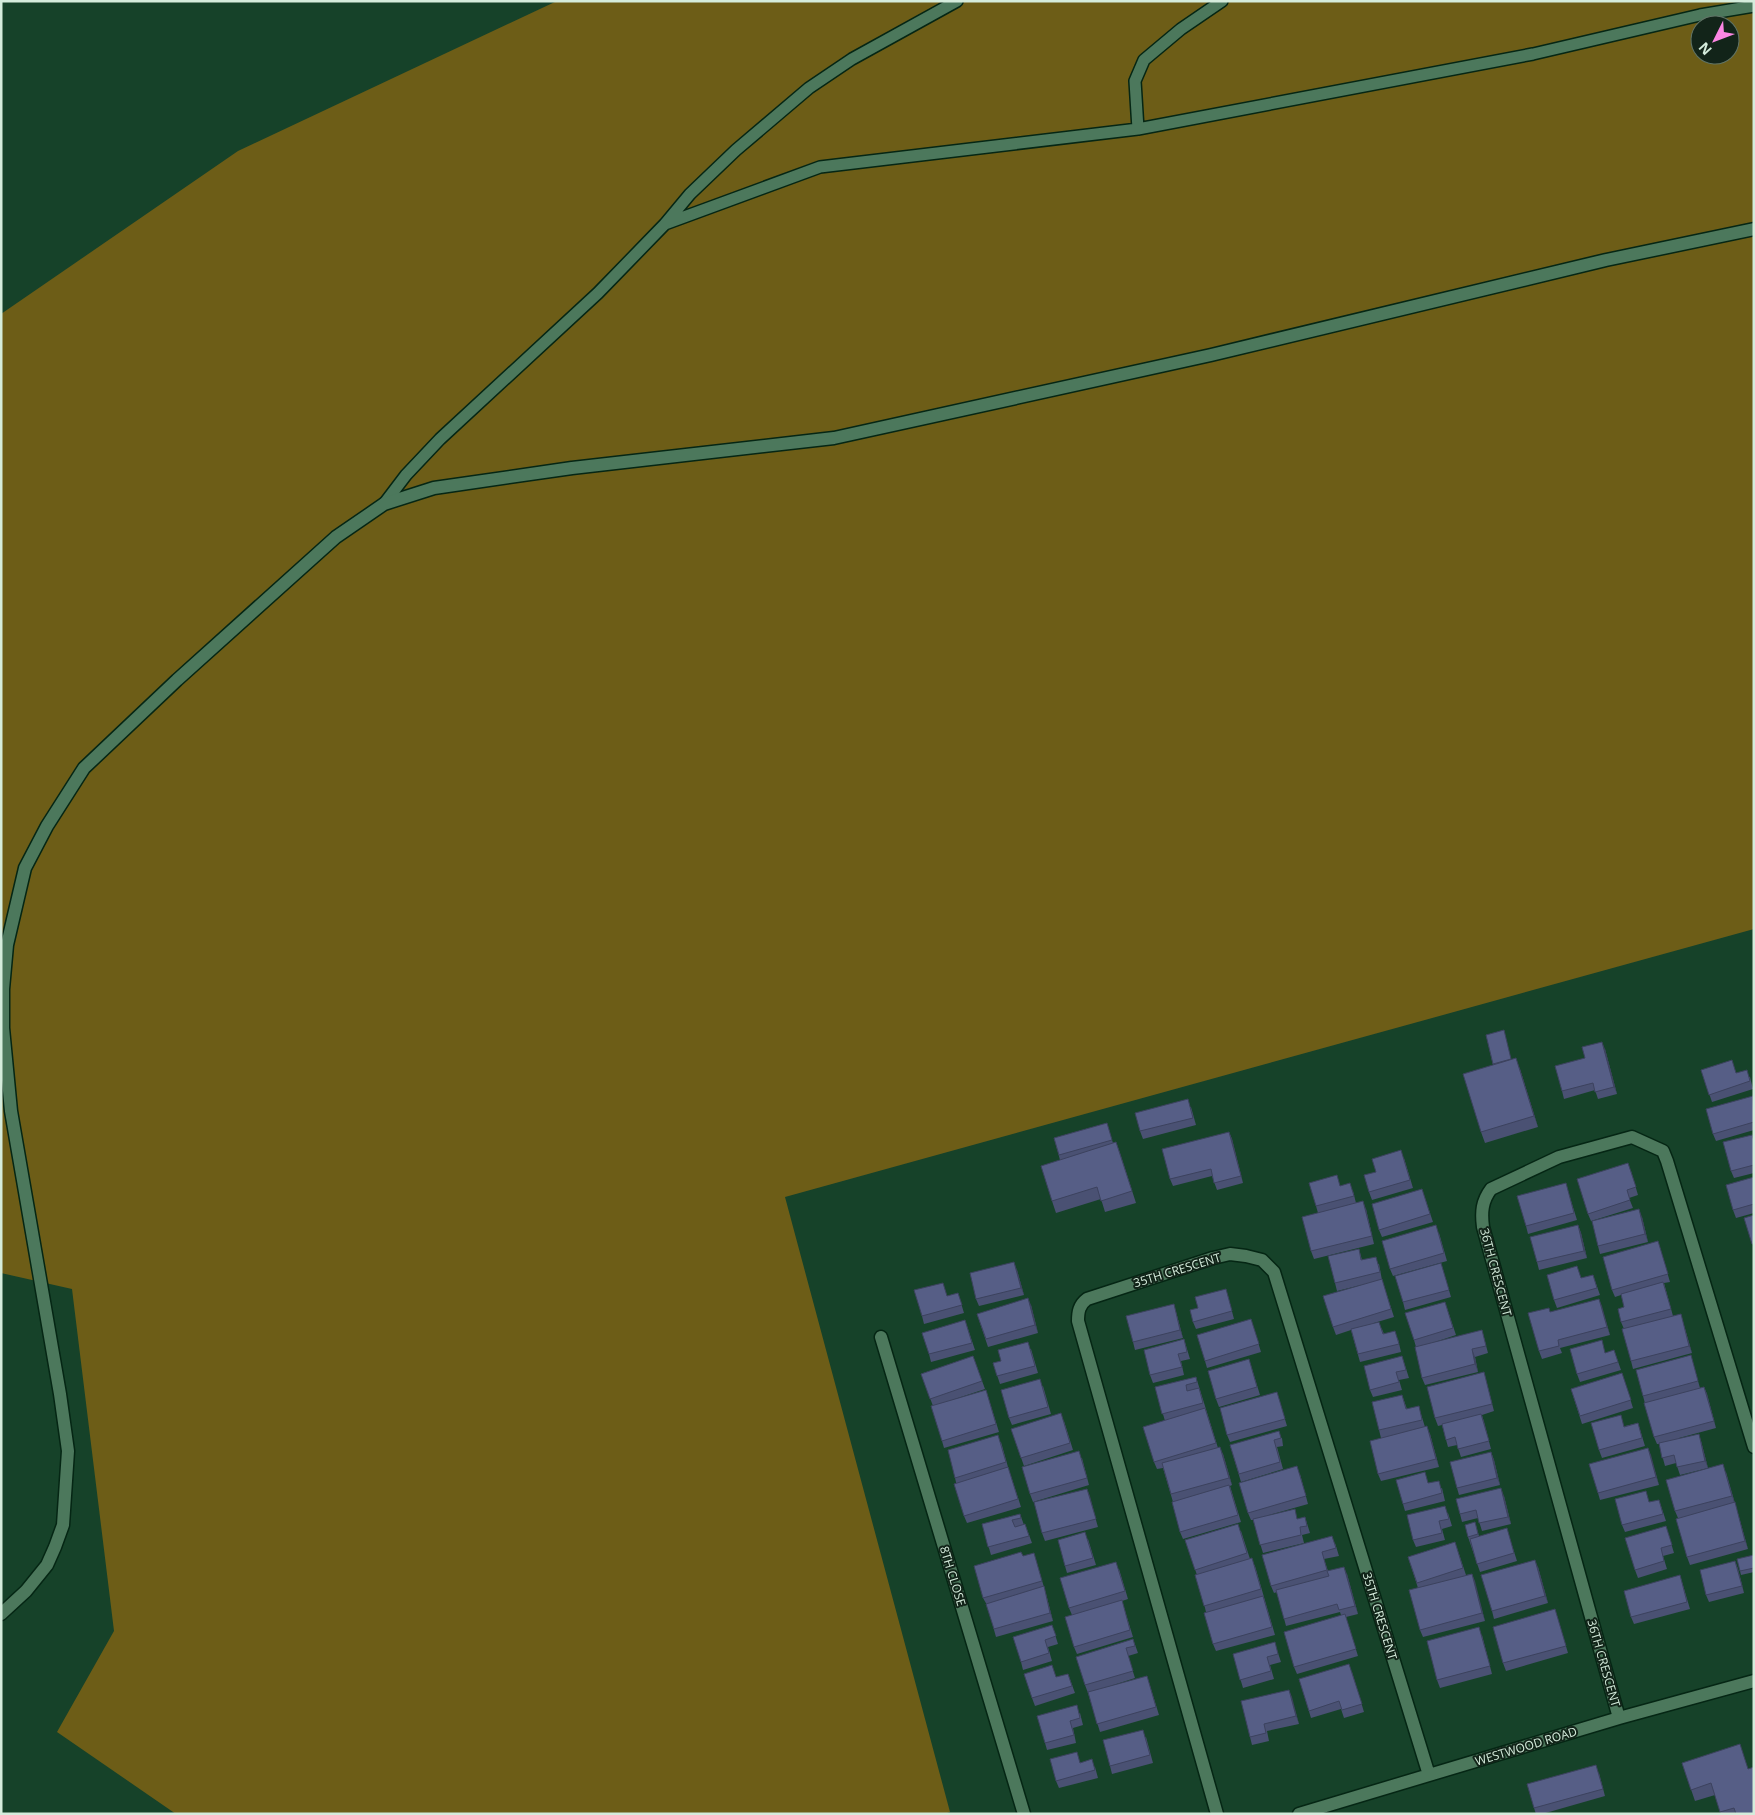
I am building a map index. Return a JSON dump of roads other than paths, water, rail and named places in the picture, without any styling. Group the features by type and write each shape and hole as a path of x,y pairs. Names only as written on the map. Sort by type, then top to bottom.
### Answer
{"street":[{"path":"1,1614 26,1591 47,1565 62,1525 68,1451 60,1394 11,1111 2,1028 7,945 25,868 46,826 84,768 274,591 336,537 384,504 434,488 562,470 834,438 1201,357 1606,260 1754,229"},
{"name":"36TH CRESCENT","path":"1619,1718 1483,1227 1482,1206 1491,1189 1559,1157 1632,1137 1663,1151 1668,1160 1754,1447"},
{"name":"35TH CRESCENT","path":"1217,1814 1078,1321 1078,1315 1079,1308 1087,1299 1230,1254 1262,1260 1274,1272 1429,1775"},
{"name":"8TH CLOSE","path":"881,1337 1024,1814"},
{"name":"WESTWOOD ROAD","path":"1303,1813 1619,1718 1754,1681"}],"lane":[{"path":"384,504 406,475 440,439 598,293 665,224 690,194 729,157 809,88 852,59 957,1"},
{"path":"1138,129 1135,82 1144,60 1181,29 1222,1"},
{"path":"665,224 820,167 1138,129 1533,54 1700,15 1754,6"}]}
